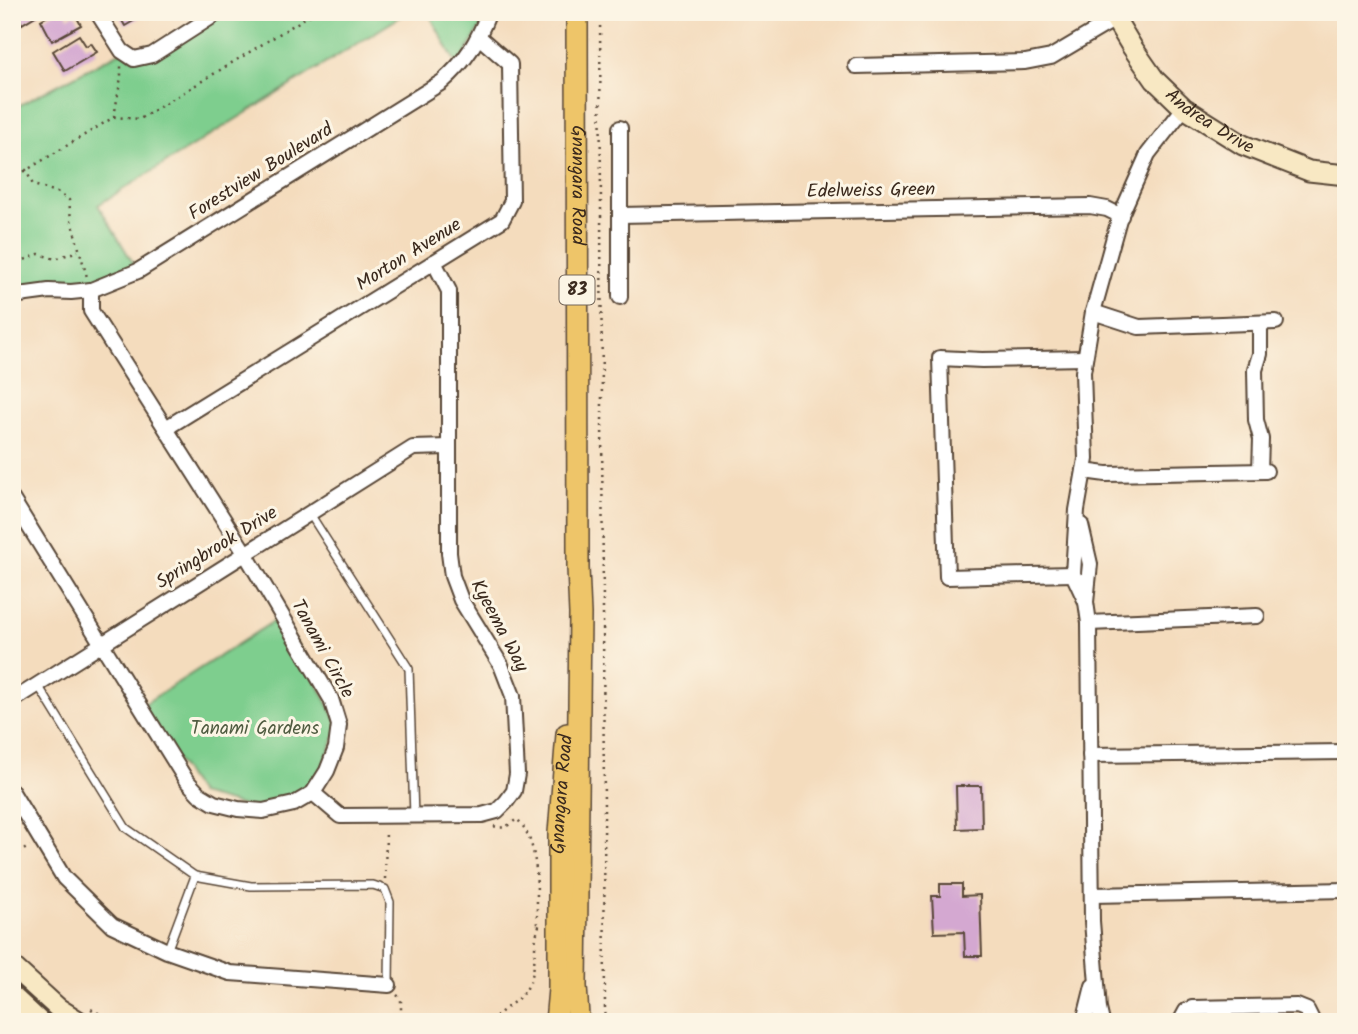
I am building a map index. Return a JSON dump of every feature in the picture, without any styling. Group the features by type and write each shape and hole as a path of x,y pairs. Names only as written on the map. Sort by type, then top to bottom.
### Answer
{"main road":[{"name":"Gnangara Road","path":"577,12 580,722 576,986 580,1022"},
{"name":"Gnangara Road","path":"556,1022 559,989 559,833 578,568"}],"street":[{"path":"97,12 122,51 134,59 152,55 219,12"},
{"name":"Forestview Boulevard","path":"12,296 49,291 91,290 138,271 442,82 458,67 479,37 489,12"},
{"path":"856,66 1025,62 1051,57 1113,16"},
{"name":"Andrea Drive","path":"1113,16 1155,80 1184,108 1243,145 1309,171 1346,175"},
{"name":"Morton Avenue","path":"166,428 502,220 512,201 510,64 479,37"},
{"path":"1086,602 1073,573 1077,510 1086,459 1083,372 1093,312 1121,216 1148,154 1184,108"},
{"path":"620,128 621,297"},
{"name":"Edelweiss Green","path":"621,215 1090,206 1107,209 1121,216"},
{"name":"Kyeema Way","path":"434,262 449,291 449,554 452,576 461,600 501,664 513,696 517,774 513,791 506,803 496,811 482,816"},
{"name":"Tanami Circle","path":"91,290 91,311 245,554 331,699 339,725 336,748 327,771 313,793"},
{"path":"1093,312 1139,327 1276,322"},
{"path":"1084,471 1106,474 1263,471 1261,439 1256,420 1255,370 1260,354 1259,323"},
{"path":"1073,573 947,577 940,358 1085,358"},
{"name":"Springbrook Drive","path":"12,701 413,448 448,447"},
{"path":"12,499 186,780 199,794 214,803 263,811 294,804 313,793 340,816 482,816"},
{"path":"1077,510 1090,564 1086,602 1089,623 1092,935 1102,1022"},
{"path":"1089,623 1257,616"},
{"path":"1090,755 1346,752"},
{"path":"12,792 64,878 112,925 167,951 230,973 389,985"},
{"path":"1092,895 1346,890"},
{"path":"12,966 52,1015 79,1022"},
{"path":"1084,1022 1096,968"},
{"path":"12,996 40,1022"},
{"path":"1180,1022 1186,1011 1192,1008 1297,1006 1307,1010 1313,1022"}],"lane":[{"path":"310,513 409,669 414,816"},
{"path":"38,685 126,828 195,876 251,886 373,885 385,889 390,902 389,985"},
{"path":"167,951 195,876"}],"path":[{"path":"12,179 114,117 139,119 314,12"},
{"path":"600,12 607,1022"},
{"path":"114,117 122,51"},
{"path":"12,165 26,170 33,185 57,192 69,200 71,220 91,290"},
{"path":"12,265 40,254 55,259 79,251"},
{"path":"385,889 386,816"},
{"path":"482,816 496,827 506,827 517,819 534,851 537,929 531,979 521,996 497,1014 491,1022"},
{"path":"12,858 41,839"},
{"path":"537,929 542,919 559,901"},
{"path":"389,985 401,999 401,1022"}],"green space":[{"path":"219,12 408,12 98,205 138,271 91,290 12,296 12,109 122,51 134,59"},
{"path":"428,12 489,12 458,67"},
{"name":"Tanami Gardens","path":"282,616 339,725 313,793 263,811 199,794 141,706"}],"building":[{"path":"16,12 42,12 22,24"},
{"path":"55,12 66,12 68,17 75,14 81,25 52,41 41,20"},
{"path":"117,12 149,12 125,26"},
{"path":"79,35 86,46 91,43 97,52 65,71 53,51"},
{"path":"956,786 981,786 982,828 957,829"},
{"path":"940,884 962,884 962,896 980,895 982,956 965,956 964,932 934,933 932,896 940,896"}]}
